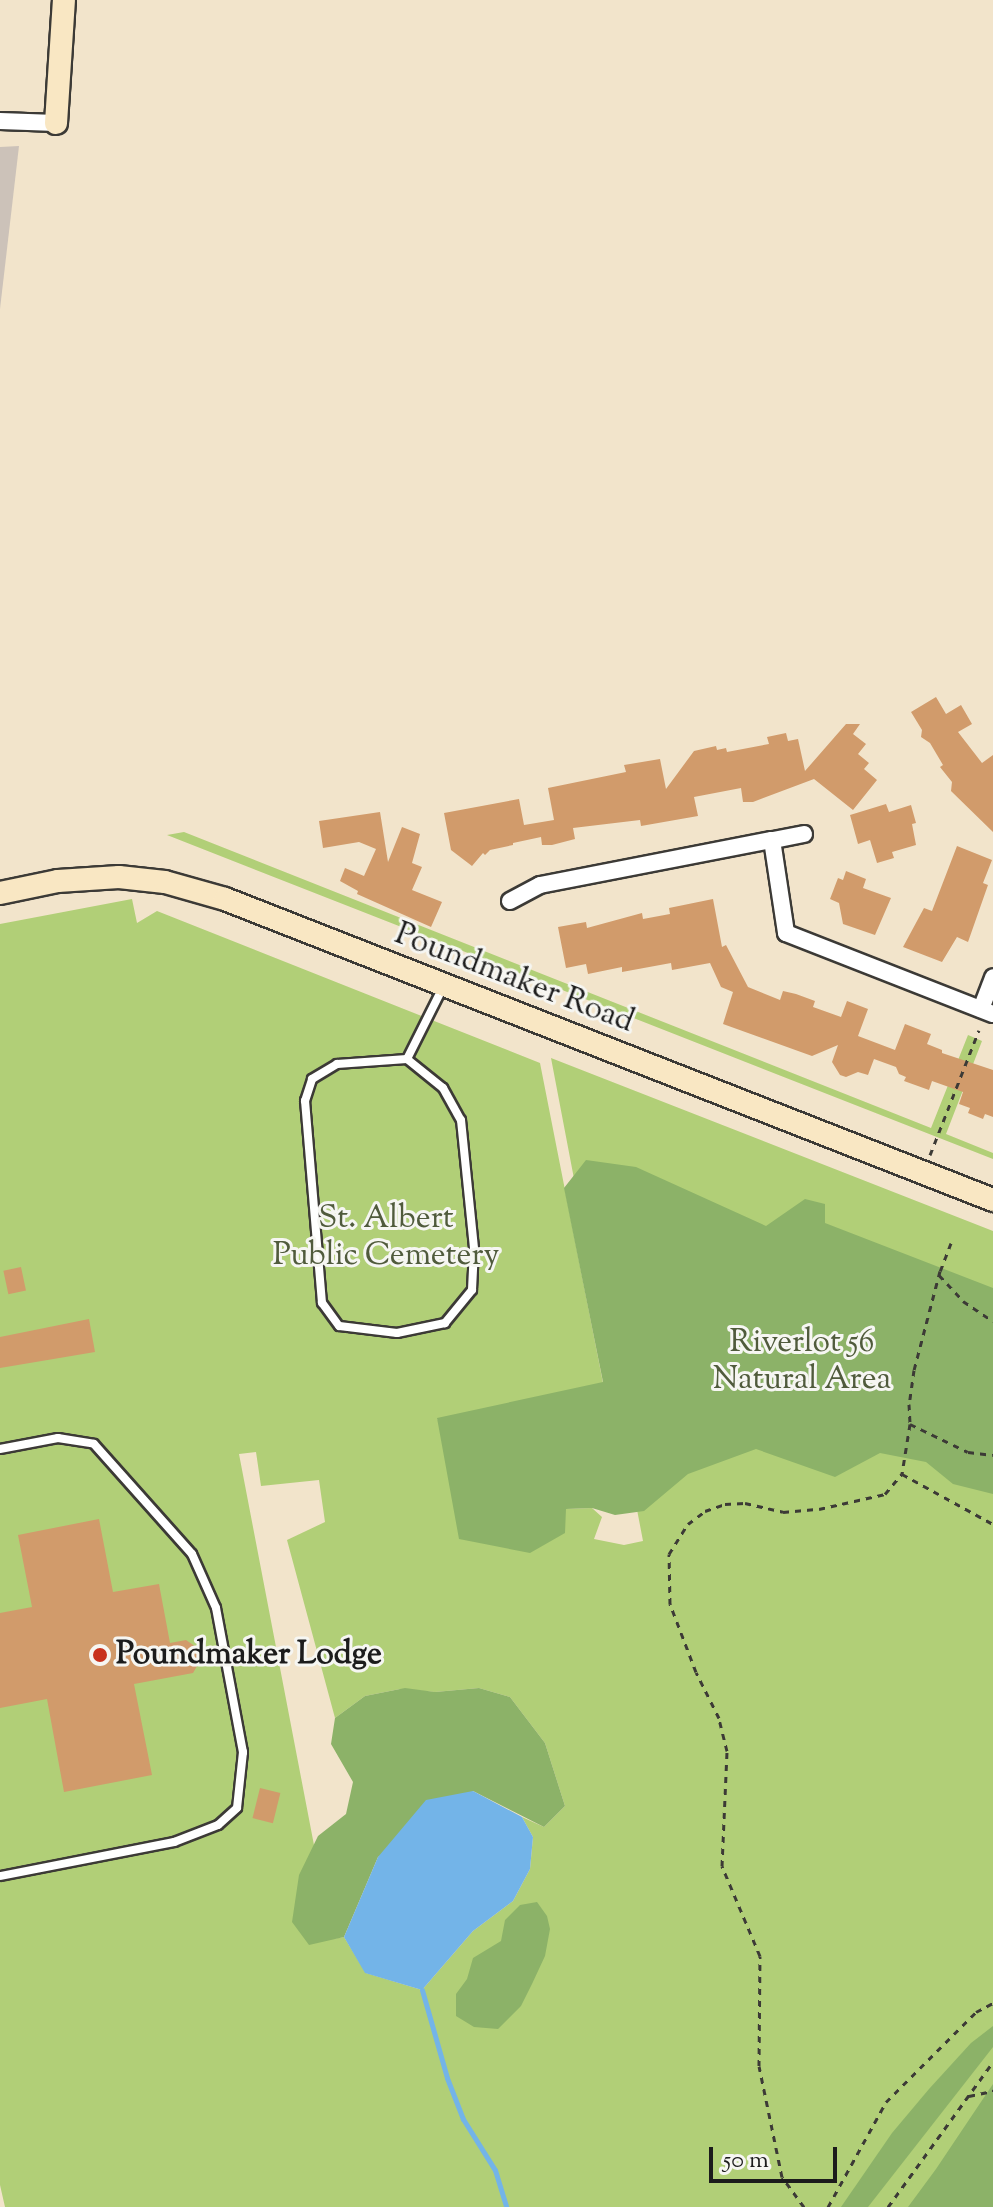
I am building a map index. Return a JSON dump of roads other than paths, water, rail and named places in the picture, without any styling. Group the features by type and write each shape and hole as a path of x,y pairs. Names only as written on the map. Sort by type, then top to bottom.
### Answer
{"street":[{"path":"0,121 56,123 64,0"},
{"path":"510,901 540,885 804,834"},
{"path":"772,840 786,933 987,1011 993,977"},
{"name":"Poundmaker Road","path":"0,893 58,881 119,877 165,882 225,899 993,1200"}],"lane":[{"path":"407,1059 443,986"},
{"path":"407,1059 443,1088 461,1120 474,1249 472,1290 445,1323 397,1333 339,1326 322,1303 305,1101 312,1079 337,1064 407,1059"},
{"path":"0,1449 58,1438 94,1444 192,1554 216,1608 243,1752 237,1808 218,1825 174,1842 0,1876"}],"water":[{"path":"473,1791 522,1817 533,1837 530,1869 513,1901 473,1931 422,1990 365,1973 344,1937 378,1857 426,1800"}],"waterway":[{"path":"422,1990 447,2078 463,2119 495,2170 506,2207"}],"place":[{"name":"Poundmaker Lodge","path":"100,1655"}],"park label":[{"name":"St. Albert Public Cemetery","path":"386,1238"},
{"name":"Riverlot 56 Natural Area","path":"802,1362"}]}
